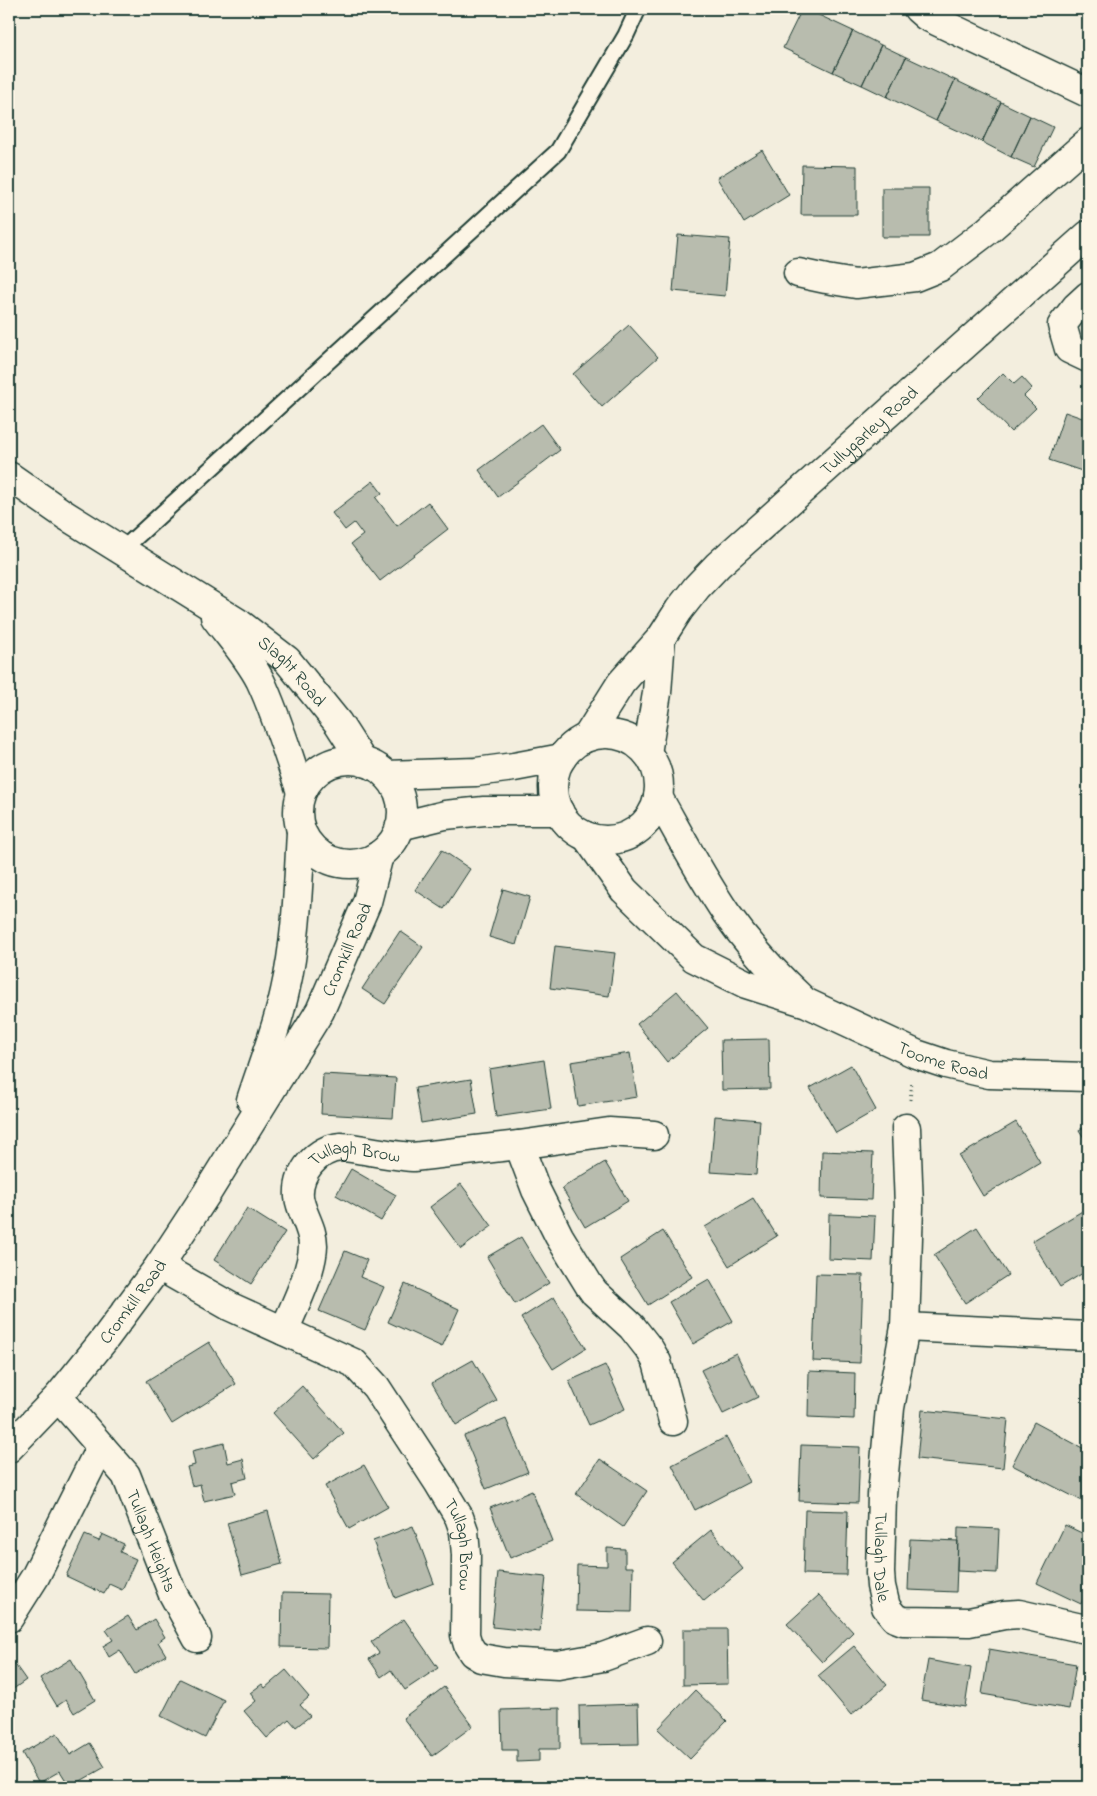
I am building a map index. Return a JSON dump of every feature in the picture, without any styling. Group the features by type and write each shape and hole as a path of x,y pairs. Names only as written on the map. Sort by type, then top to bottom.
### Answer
{"street":[{"path":"918,9 926,16 1088,93"},
{"path":"798,272 856,284 915,277 940,267 986,232 1088,142"},
{"name":"Tullygarley Road","path":"587,736 621,683 661,638 679,610 718,564 1088,236"},
{"path":"1088,296 1076,307 1062,326 1069,349 1088,358"},
{"name":"Slaght Road","path":"9,476 65,515 240,624 287,660 375,768"},
{"name":"Slaght Road","path":"202,600 245,656 259,678 279,727 301,792"},
{"name":"Tullygarley Road","path":"647,753 657,694 661,638"},
{"path":"601,733 629,738 641,746 656,769 660,783 655,808 649,818 632,834 609,840 586,836 574,829 559,811 553,793 558,765 575,743 587,736 601,733"},
{"path":"375,768 398,793 402,816 394,841 384,852 372,860 357,865 342,864 317,854 301,832 297,819 298,805 301,792 309,779 320,769 333,762 348,760 375,768 476,772 562,758"},
{"name":"Toome Road","path":"658,797 726,914 779,976 807,1003"},
{"path":"400,826 445,814 559,811"},
{"name":"Cromkill Road","path":"239,1140 273,1039 285,991 294,944 301,832"},
{"name":"Toome Road","path":"586,836 624,890 694,958 746,984 807,1003 916,1054 946,1064 989,1074 1088,1077"},
{"name":"Cromkill Road","path":"9,1448 58,1397 160,1266 320,1011 367,902 379,855"},
{"name":"Tullagh Dale","path":"906,1128 909,1207 905,1327 890,1408 882,1495 881,1586 886,1607 895,1618 904,1622 970,1622 1004,1614 1019,1614 1080,1628 1088,1627"},
{"name":"Tullagh Brow","path":"284,1331 308,1271 312,1254 312,1236 299,1198 299,1186 302,1175 308,1165 332,1149 343,1147 398,1156 413,1156 520,1145 609,1132 654,1134"},
{"path":"520,1145 536,1190 589,1285 641,1338 657,1362 673,1421"},
{"name":"Tullagh Brow","path":"160,1266 231,1307 354,1363 376,1386 415,1445 458,1517 464,1531 466,1556 465,1635 473,1654 490,1661 558,1665 603,1657 647,1641"},
{"path":"905,1327 1088,1336"},
{"name":"Tullagh Heights","path":"58,1397 126,1474 172,1592 198,1638"},
{"path":"9,1618 35,1577 101,1446"}],"lane":[{"path":"122,550 558,151 626,35 638,9"}],"path":[{"path":"906,1128 916,1054"}],"building":[{"path":"802,9 806,9 853,31 833,72 783,48"},
{"path":"853,31 881,45 862,85 833,72"},
{"path":"881,45 906,57 887,97 862,85"},
{"path":"906,57 955,80 936,121 887,97"},
{"path":"955,80 1001,102 982,142 936,121"},
{"path":"1001,102 1030,116 1011,157 982,142"},
{"path":"1030,116 1053,127 1034,167 1011,157"},
{"path":"762,150 789,195 744,223 717,178"},
{"path":"802,165 857,166 857,215 801,215"},
{"path":"882,188 929,188 929,237 882,237"},
{"path":"678,235 730,239 725,296 673,291"},
{"path":"629,325 658,357 602,407 573,374"},
{"path":"1003,373 1014,384 1022,377 1032,388 1024,396 1036,408 1011,432 978,398"},
{"path":"1065,412 1088,420 1088,473 1049,460"},
{"path":"541,424 560,450 498,497 479,470"},
{"path":"373,481 382,493 376,498 397,526 428,502 448,529 380,581 351,544 363,535 354,523 345,530 332,513"},
{"path":"442,850 470,869 444,909 415,890"},
{"path":"503,889 530,897 516,945 489,937"},
{"path":"400,931 423,947 385,1004 362,989"},
{"path":"555,946 615,953 609,996 550,988"},
{"path":"677,991 708,1028 667,1062 637,1024"},
{"path":"769,1039 770,1089 722,1090 721,1040"},
{"path":"630,1053 637,1097 578,1106 571,1062"},
{"path":"544,1060 551,1109 496,1117 489,1069"},
{"path":"851,1065 876,1110 836,1133 810,1088"},
{"path":"323,1074 396,1078 393,1118 321,1114"},
{"path":"471,1079 477,1114 421,1123 415,1088"},
{"path":"715,1116 760,1120 756,1175 710,1172"},
{"path":"1016,1122 1040,1162 983,1196 959,1156"},
{"path":"1088,1125 1088,1144 1079,1130"},
{"path":"822,1151 873,1153 871,1200 821,1198"},
{"path":"605,1162 628,1201 585,1227 562,1188"},
{"path":"351,1169 396,1195 381,1221 336,1195"},
{"path":"461,1184 492,1226 461,1249 430,1207"},
{"path":"753,1198 777,1236 729,1266 705,1227"},
{"path":"247,1208 285,1232 251,1284 214,1260"},
{"path":"1084,1210 1088,1218 1088,1270 1060,1287 1032,1241"},
{"path":"829,1214 875,1216 873,1261 828,1259"},
{"path":"977,1227 1008,1275 965,1303 934,1255"},
{"path":"663,1231 692,1277 648,1305 620,1259"},
{"path":"521,1237 549,1283 515,1304 487,1257"},
{"path":"345,1251 367,1260 360,1277 384,1287 365,1330 319,1311"},
{"path":"816,1274 863,1275 860,1363 813,1361"},
{"path":"709,1279 733,1321 693,1344 669,1302"},
{"path":"405,1284 459,1309 442,1347 388,1322"},
{"path":"554,1297 586,1348 553,1369 521,1318"},
{"path":"209,1342 236,1384 172,1424 146,1381"},
{"path":"736,1353 758,1397 723,1414 701,1370"},
{"path":"473,1360 497,1401 456,1425 432,1383"},
{"path":"605,1365 625,1409 589,1425 569,1381"},
{"path":"809,1371 855,1373 854,1419 808,1417"},
{"path":"302,1386 344,1433 314,1459 273,1413"},
{"path":"922,1410 1008,1419 1003,1468 917,1459"},
{"path":"506,1419 528,1472 486,1489 464,1436"},
{"path":"1034,1422 1088,1451 1088,1504 1012,1465"},
{"path":"726,1437 749,1482 695,1510 672,1465"},
{"path":"224,1443 228,1463 243,1459 247,1478 232,1482 235,1494 204,1501 200,1484 192,1486 187,1467 195,1465 192,1451"},
{"path":"801,1445 860,1447 858,1503 799,1501"},
{"path":"600,1459 647,1491 623,1527 576,1494"},
{"path":"364,1465 388,1507 349,1529 325,1486"},
{"path":"532,1491 552,1541 510,1558 490,1508"},
{"path":"805,1510 848,1511 846,1575 803,1574"},
{"path":"268,1511 282,1564 242,1575 227,1523"},
{"path":"1065,1525 1088,1536 1088,1588 1081,1604 1037,1583"},
{"path":"413,1526 434,1583 395,1598 373,1541"},
{"path":"958,1527 999,1529 997,1573 957,1571"},
{"path":"711,1530 743,1569 704,1601 672,1562"},
{"path":"102,1534 124,1544 120,1552 136,1559 122,1590 109,1584 104,1594 66,1576 85,1535 99,1541"},
{"path":"910,1539 958,1541 956,1592 908,1590"},
{"path":"607,1548 625,1549 625,1567 633,1567 632,1612 576,1611 577,1565 607,1566"},
{"path":"498,1572 546,1577 540,1632 492,1627"},
{"path":"282,1593 328,1594 327,1648 281,1647"},
{"path":"819,1595 853,1632 822,1662 787,1624"},
{"path":"128,1616 137,1630 154,1619 165,1637 158,1642 166,1655 135,1674 120,1650 109,1657 103,1646 113,1640 106,1630"},
{"path":"404,1619 438,1668 405,1690 391,1670 381,1677 369,1659 379,1653 371,1642"},
{"path":"683,1629 727,1629 728,1684 683,1685"},
{"path":"854,1646 887,1685 851,1715 818,1676"},
{"path":"989,1649 1076,1664 1069,1709 982,1694"},
{"path":"9,1656 26,1680 9,1692"},
{"path":"71,1659 95,1700 74,1713 66,1700 57,1706 40,1678"},
{"path":"928,1660 971,1668 965,1707 921,1700"},
{"path":"286,1670 309,1697 300,1705 310,1716 296,1727 289,1719 267,1738 244,1711 256,1701 250,1693 262,1684 265,1688"},
{"path":"180,1679 224,1700 205,1738 161,1716"},
{"path":"444,1687 473,1726 432,1756 403,1718"},
{"path":"695,1690 727,1721 690,1759 658,1729"},
{"path":"638,1704 639,1744 580,1745 579,1706"},
{"path":"560,1708 560,1749 539,1749 539,1761 517,1762 517,1750 502,1750 501,1710"},
{"path":"57,1733 70,1755 90,1743 105,1767 70,1787 60,1771 39,1783 22,1753"}]}
